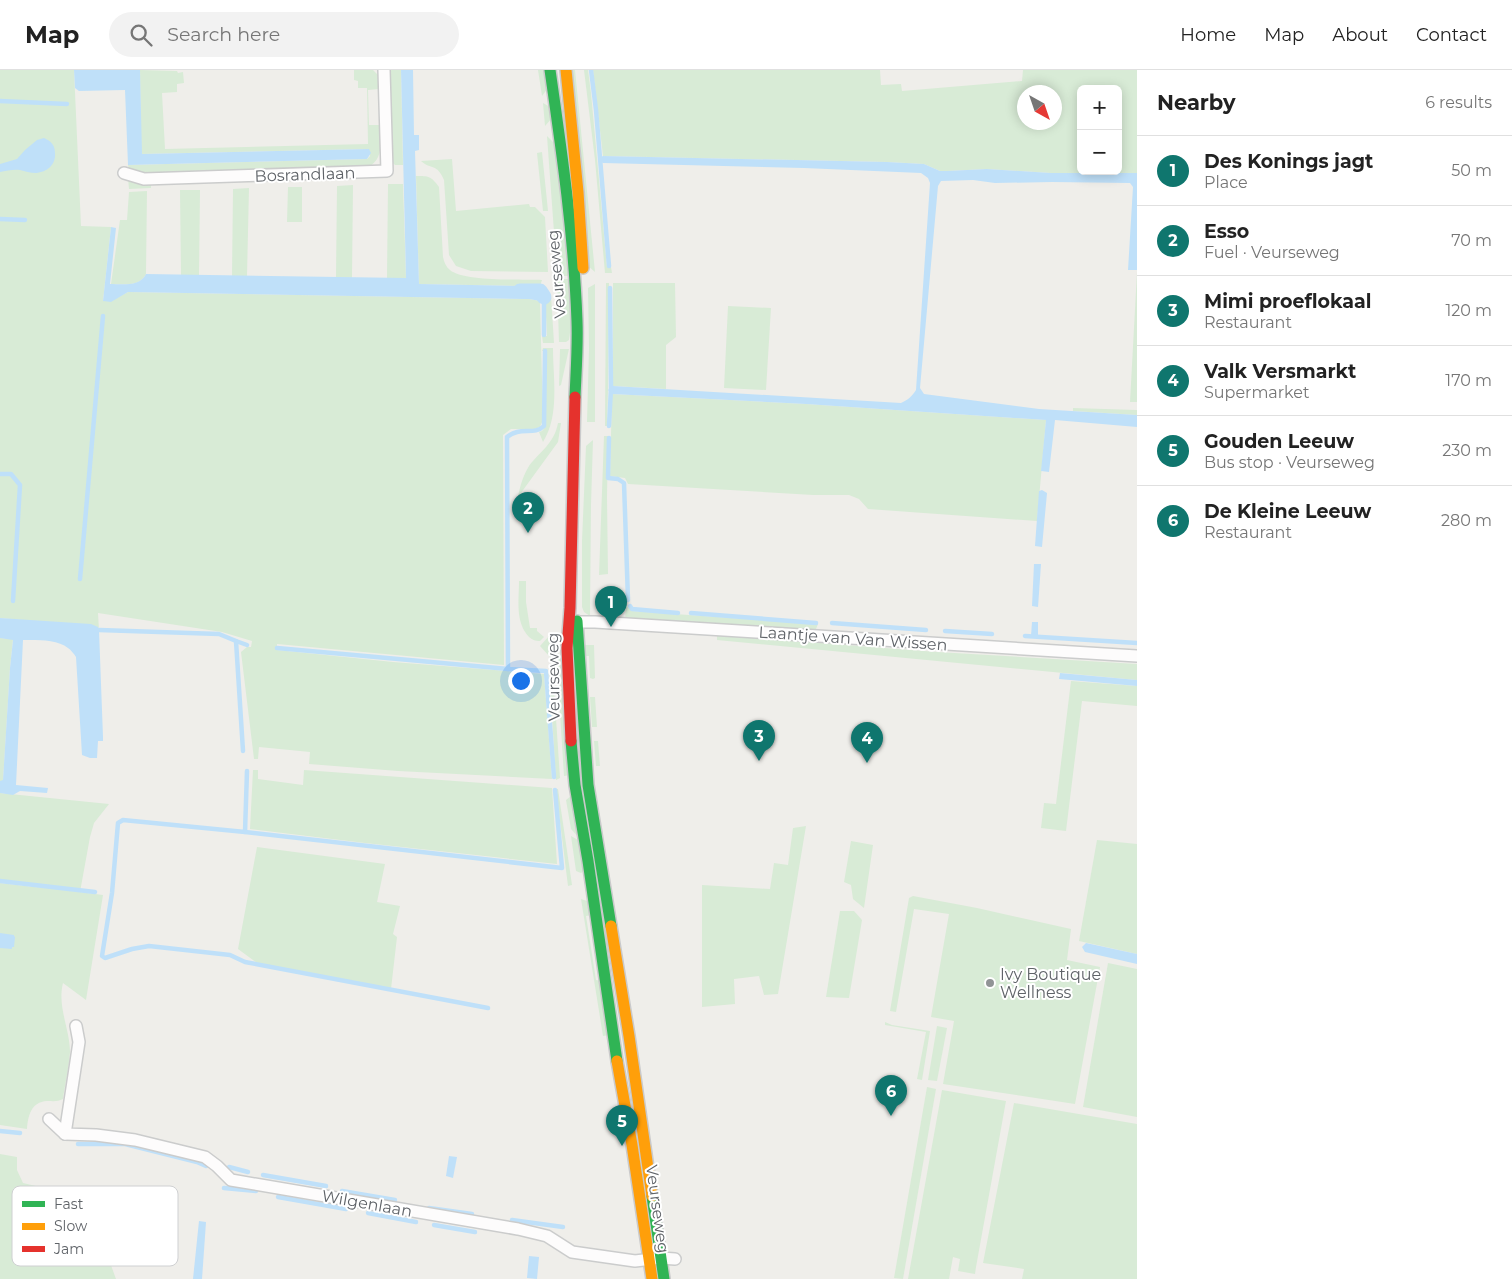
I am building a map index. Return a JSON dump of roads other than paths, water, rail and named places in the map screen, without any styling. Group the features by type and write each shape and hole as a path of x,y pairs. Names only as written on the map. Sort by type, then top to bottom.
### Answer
{"main road":[{"name":"Veurseweg","path":"550,70 559,131 577,322 570,608 573,622"},
{"name":"Veurseweg","path":"566,70 578,192 584,324 573,622 571,738 575,786 588,861 613,1038 655,1259 664,1279"},
{"name":"Veurseweg","path":"573,648 588,785 629,1036 655,1259 652,1279"}],"street":[{"name":"Bosrandlaan","path":"124,173 144,179 387,171 384,70"},
{"name":"Laantje van Van Wissen","path":"573,622 1137,656"},
{"path":"65,1134 79,1042 76,1026"},
{"path":"49,1119 65,1134"},
{"name":"Wilgenlaan","path":"65,1134 96,1135 135,1140 205,1157 217,1166 230,1180 518,1229 547,1236 572,1252 635,1261 675,1259"}],"water":[{"path":"74,70 140,70 142,154 369,149 371,153 367,159 128,165 125,90 79,91 75,88"},
{"path":"401,70 413,70 414,135 419,135 419,150 415,151 419,284 519,286 539,289 540,301 529,299 128,292 111,302 103,301 111,227 116,228 110,284 135,283 140,281 146,274 406,278"},
{"path":"44,138 49,140 55,150 54,161 50,167 36,173 18,170 0,172 0,164 17,159 37,140"},
{"path":"603,156 887,162 924,164 940,171 987,169 1077,173 1077,175 1137,173 1137,270 1128,270 1133,187 1130,183 941,181 938,186 920,388 924,394 1039,409 1137,415 1137,427 1055,420 1049,472 1041,471 1046,420 806,404 612,394 608,390 613,386 901,403 906,401 916,390 930,183 928,178 921,173 603,163 598,159"},
{"path":"1042,490 1047,493 1042,547 1035,546 1039,491"},
{"path":"1034,564 1041,564 1038,607 1032,606"},
{"path":"0,618 91,624 98,627 99,630 103,741 98,741 97,758 82,755 76,657 69,649 58,643 23,640 16,785 48,788 47,793 20,791 13,795 0,793 0,781 3,780 13,640 0,638"},
{"path":"1032,622 1038,622 1038,637 1031,636"},
{"path":"1060,673 1137,680 1137,686 1059,679"},
{"path":"0,933 14,935 14,947 12,949 0,948"},
{"path":"1086,943 1137,954 1137,964 1085,952 1082,947"},
{"path":"449,1156 457,1157 453,1178 446,1176"},
{"path":"199,1221 206,1222 202,1279 193,1279"},
{"path":"529,1256 539,1257 537,1279 527,1278"}],"waterway":[{"path":"591,70 609,266"},
{"path":"0,101 67,104"},
{"path":"0,219 25,220"},
{"path":"609,426 611,388 610,288"},
{"path":"520,291 540,291 544,297"},
{"path":"544,297 544,335"},
{"path":"80,579 103,316"},
{"path":"508,669 507,437 517,432 536,430 544,426 545,351"},
{"path":"609,438 608,478 618,479 624,483 628,600"},
{"path":"0,474 11,474 20,485 13,601"},
{"path":"630,606 632,609 678,613"},
{"path":"691,613 816,623"},
{"path":"832,623 926,630"},
{"path":"99,630 219,634 236,641 243,751"},
{"path":"945,631 992,634"},
{"path":"1025,636 1137,643"},
{"path":"236,641 247,645"},
{"path":"277,648 546,671 554,777"},
{"path":"245,832 247,771"},
{"path":"488,1008 245,962 230,955 149,946 132,949 105,958 102,956 112,893 118,823 123,820 245,832 562,868 555,790"},
{"path":"0,881 95,892"},
{"path":"0,1131 20,1133"},
{"path":"78,1144 125,1144 197,1162 206,1166"},
{"path":"229,1167 248,1172"},
{"path":"263,1175 326,1186"},
{"path":"224,1188 256,1191"},
{"path":"342,1191 395,1200"},
{"path":"278,1197 346,1209"},
{"path":"429,1208 472,1214"},
{"path":"368,1213 416,1222"},
{"path":"512,1220 563,1227"},
{"path":"434,1225 475,1232"}],"place":[{"name":"Esso","path":"528,533"},
{"name":"Des Konings jagt","path":"611,627"},
{"name":"Mimi proeflokaal","path":"759,761"},
{"name":"Valk Versmarkt","path":"867,763"},
{"name":"Ivy Boutique Wellness","path":"990,983"},
{"name":"De Kleine Leeuw","path":"891,1116"},
{"name":"Gouden Leeuw","path":"622,1146"}]}
